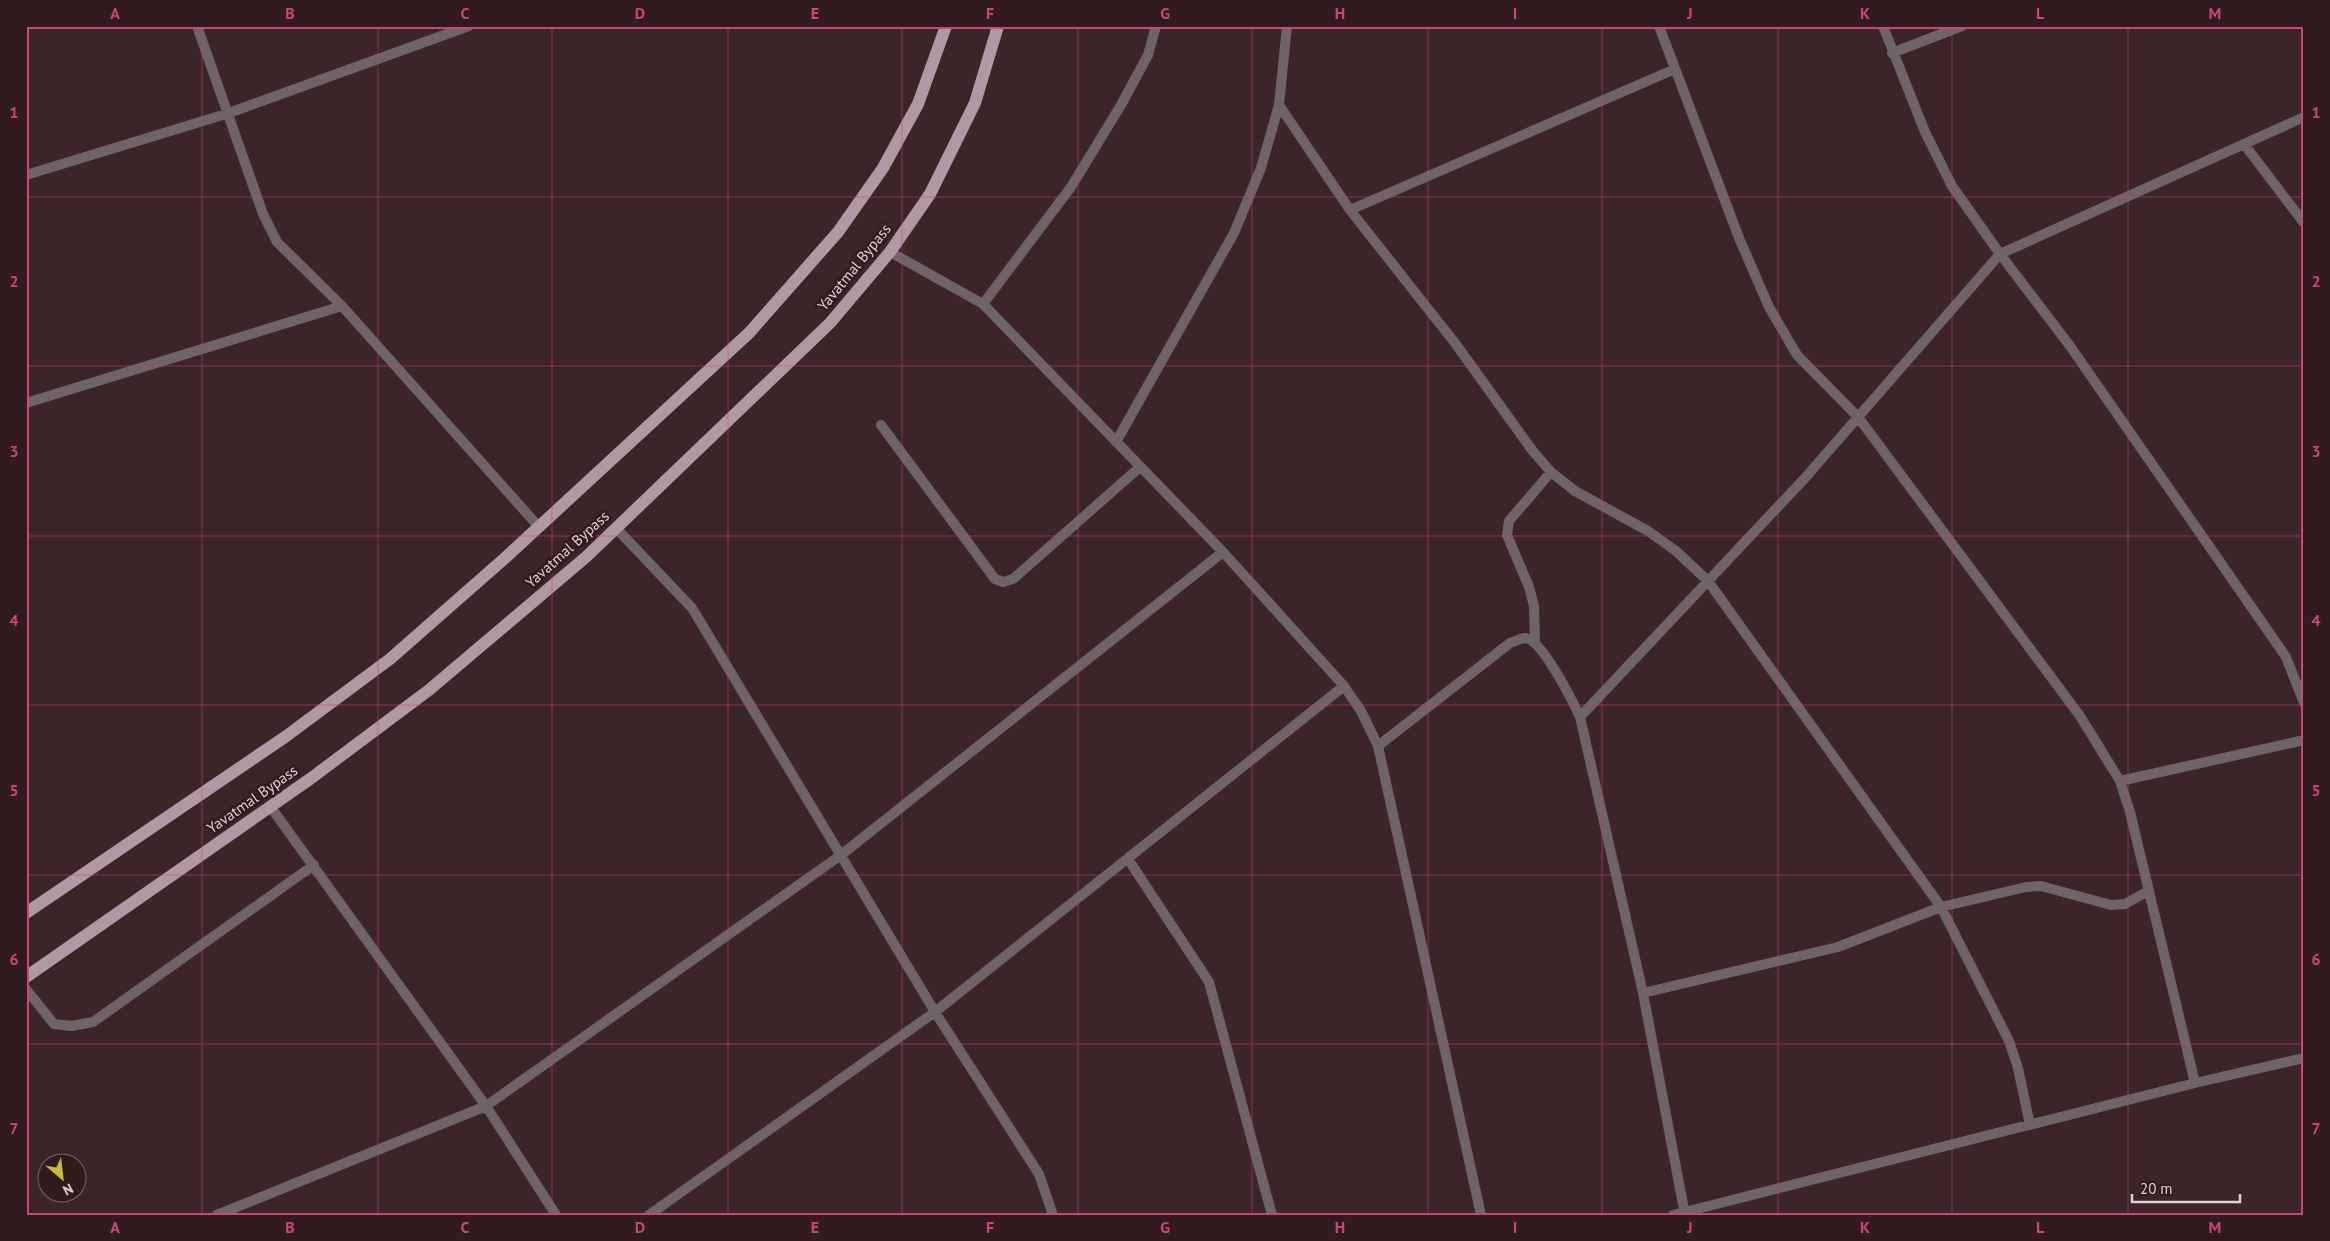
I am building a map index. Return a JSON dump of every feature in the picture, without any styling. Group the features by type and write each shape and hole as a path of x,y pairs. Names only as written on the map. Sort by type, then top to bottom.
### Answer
{"main road":[{"path":"26,913 285,738 390,659 539,527 749,333 838,232 883,168 918,104 946,26"},
{"name":"Yavatmal Bypass","path":"26,978 270,806 429,690 586,557 830,323 890,252 930,194 975,103 998,26"}],"street":[{"path":"197,26 226,114 263,214 277,242 342,306 539,527"},
{"path":"26,174 226,114 468,26"},
{"path":"983,304 1071,187 1148,55 1156,26"},
{"path":"1116,442 1234,233 1261,168 1279,105 1287,26"},
{"path":"1659,26 1739,238 1769,307 1798,355 1858,417 2080,716 2120,781 2130,812 2195,1083"},
{"path":"1883,26 1925,132 1952,186 2000,254 2070,346 2286,657 2304,703"},
{"path":"1892,52 1962,26"},
{"path":"1350,210 1675,69"},
{"path":"1279,105 1350,210 1455,343 1532,450 1551,472 1575,491 1648,531 1676,551 1708,581 1941,908 2009,1041 2018,1068 2030,1125"},
{"path":"1580,717 1805,478 2000,254 2304,117"},
{"path":"2244,144 2304,223"},
{"path":"890,252 983,304 1222,552 1344,686 1361,711 1378,746 1481,1215"},
{"path":"26,403 342,306"},
{"path":"881,425 995,579 1004,582 1013,579 1140,467"},
{"path":"1551,472 1509,521 1507,535 1529,587 1534,606 1535,642 1570,696 1580,717 1643,993 1685,1213"},
{"path":"616,528 692,608 935,1012 1039,1174 1053,1215"},
{"path":"216,1215 486,1106 841,855 1222,552"},
{"path":"1378,746 1510,643 1525,638 1535,642"},
{"path":"649,1215 935,1012 1344,686"},
{"path":"2120,781 2304,740"},
{"path":"270,806 486,1106 556,1215"},
{"path":"1128,859 1209,982 1272,1215"},
{"path":"26,989 54,1024 70,1026 94,1022 314,865"},
{"path":"1643,993 1838,946 1941,908 2026,887 2040,886 2111,905 2125,904 2148,891"},
{"path":"1673,1215 2195,1083 2304,1058"}]}
